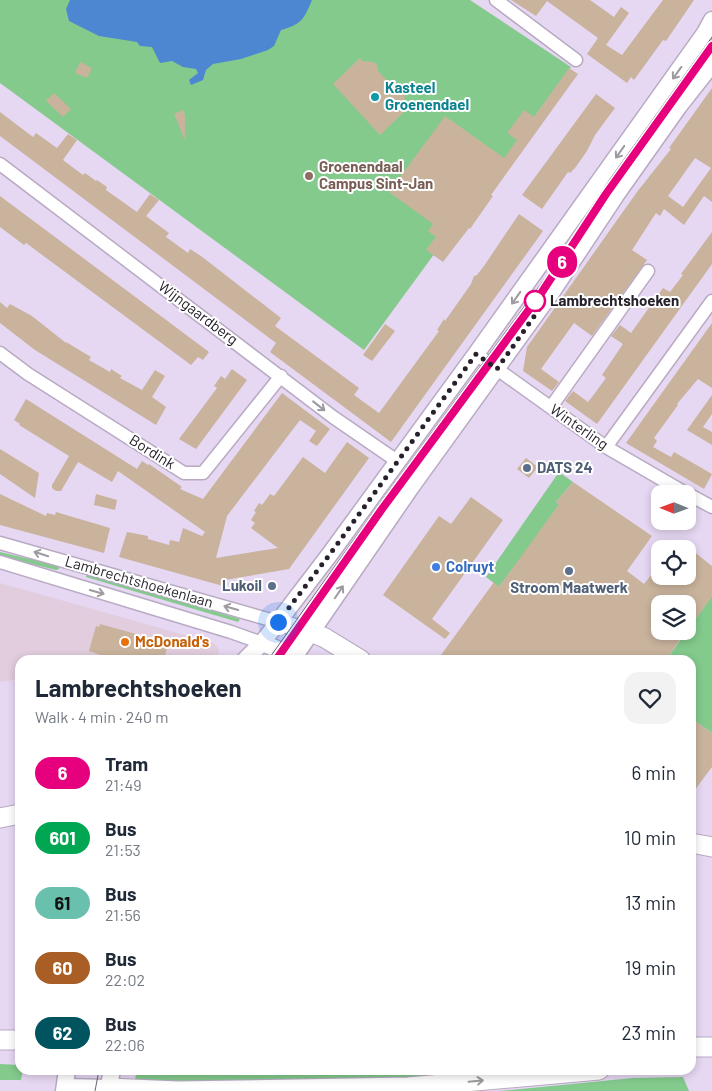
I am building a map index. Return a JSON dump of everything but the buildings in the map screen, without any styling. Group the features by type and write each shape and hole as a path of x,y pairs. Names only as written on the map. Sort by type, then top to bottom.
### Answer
{"highway":[{"path":"311,632 353,655"},
{"path":"0,818 15,815"},
{"path":"696,844 712,847"},
{"path":"0,1040 15,1040"},
{"path":"110,1083 178,1091 408,1087 544,1075"}],"main road":[{"path":"250,655 278,622 330,554 476,354 705,33 712,20"},
{"path":"295,655 411,487 562,277 616,195 712,64"},
{"path":"278,622 311,632"},
{"path":"262,642 287,655"},
{"path":"66,1075 64,1089 110,1083"}],"street":[{"path":"496,0 576,60"},
{"name":"Wijngaardberg","path":"0,164 333,417 397,461"},
{"path":"550,407 648,271"},
{"path":"606,447 712,301"},
{"name":"Bordink","path":"0,353 28,374 184,473 203,472 281,376"},
{"name":"Winterling","path":"476,354 606,447 671,485"},
{"name":"Winterling","path":"696,499 712,508"},
{"name":"Lambrechtshoekenlaan","path":"0,542 278,622"},
{"name":"Lambrechtshoekenlaan","path":"0,562 262,642"}],"shaded area":[{"path":"0,583 213,643 219,649 218,655 15,655 15,680 0,682"}],"green space":[{"name":"Groenendaal Campus Sint-Jan","path":"0,0 470,0 571,67 364,350 0,83"},
{"path":"559,472 573,482 556,502 560,505 499,587 486,577"},
{"path":"0,552 25,558 46,560 58,564 59,569 56,570 0,556"},
{"path":"87,574 240,619 238,622 86,577"},
{"path":"712,596 712,733 696,722 696,655 670,655 680,640 696,640 696,618"},
{"path":"0,1064 15,1065 15,1075 22,1075 21,1080 0,1080"},
{"path":"136,1075 489,1075 455,1078 134,1084"},
{"path":"683,1077 689,1091 499,1091 633,1078"}],"water":[{"path":"70,0 312,0 307,12 298,23 281,30 274,46 268,50 241,59 213,64 206,70 203,80 191,85 189,80 198,73 196,69 183,67 172,61 160,63 152,47 140,46 137,42 99,36 69,21 66,9"}],"tram line":[{"path":"272,655 377,507 546,277 610,179 712,37"},
{"name":"6","path":"280,655 382,509 542,292 606,194 712,46"},
{"path":"95,1091 98,1075"}],"place":[{"name":"Kasteel Groenendael","path":"375,97"},
{"name":"Groenendaal Campus Sint-Jan","path":"309,176"},
{"name":"Lambrechtshoeken","path":"535,301"},
{"name":"DATS 24","path":"527,468"},
{"name":"Colruyt","path":"436,567"},
{"name":"Stroom Maatwerk","path":"569,571"},
{"name":"Lukoil","path":"272,586"},
{"name":"McDonald's","path":"125,642"}],"route":[{"path":"278,622 476,354 497,369 540,308 535,301"}]}
